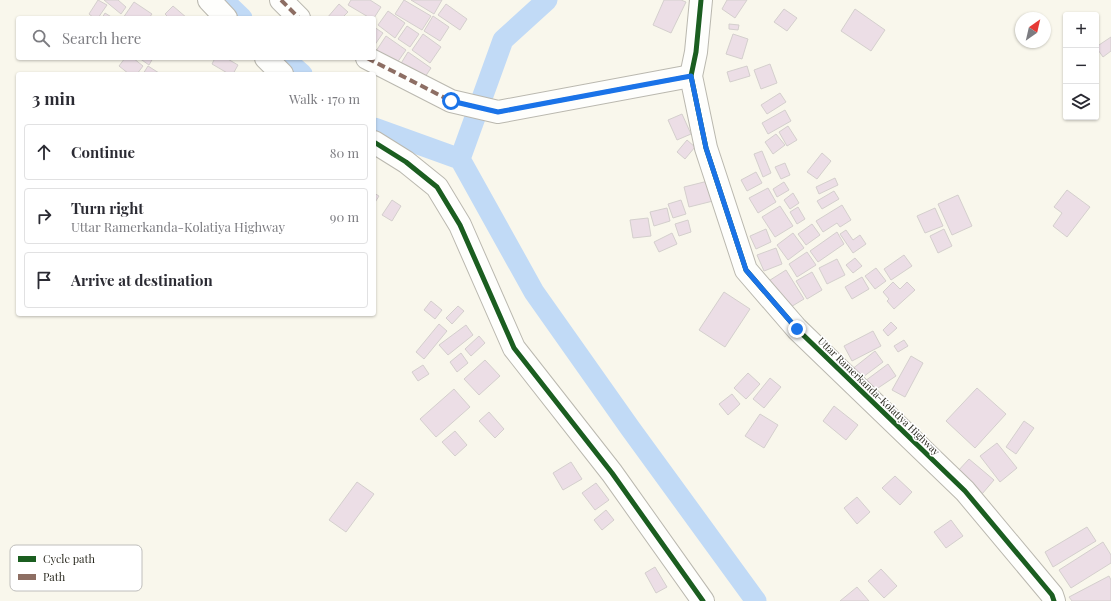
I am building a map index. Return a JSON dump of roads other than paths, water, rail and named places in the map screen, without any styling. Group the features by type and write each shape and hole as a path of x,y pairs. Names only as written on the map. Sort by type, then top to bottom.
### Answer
{"street":[{"path":"209,0 224,16"},
{"path":"281,0 297,16"},
{"name":"Uttar Ramerkanda-Kolatiya Highway","path":"700,0 696,52 691,76 706,148 746,270 797,329 965,491 1052,595 1054,601"},
{"path":"268,60 280,72"},
{"path":"371,60 451,101 498,112 691,76"},
{"path":"376,143 406,162 437,187 460,225 514,348 612,473 704,601"}],"waterway":[{"path":"223,0 240,16"},
{"path":"460,159 503,40 547,0"},
{"path":"286,60 300,72"},
{"path":"376,129 460,159 534,292 630,428 756,601"}]}
